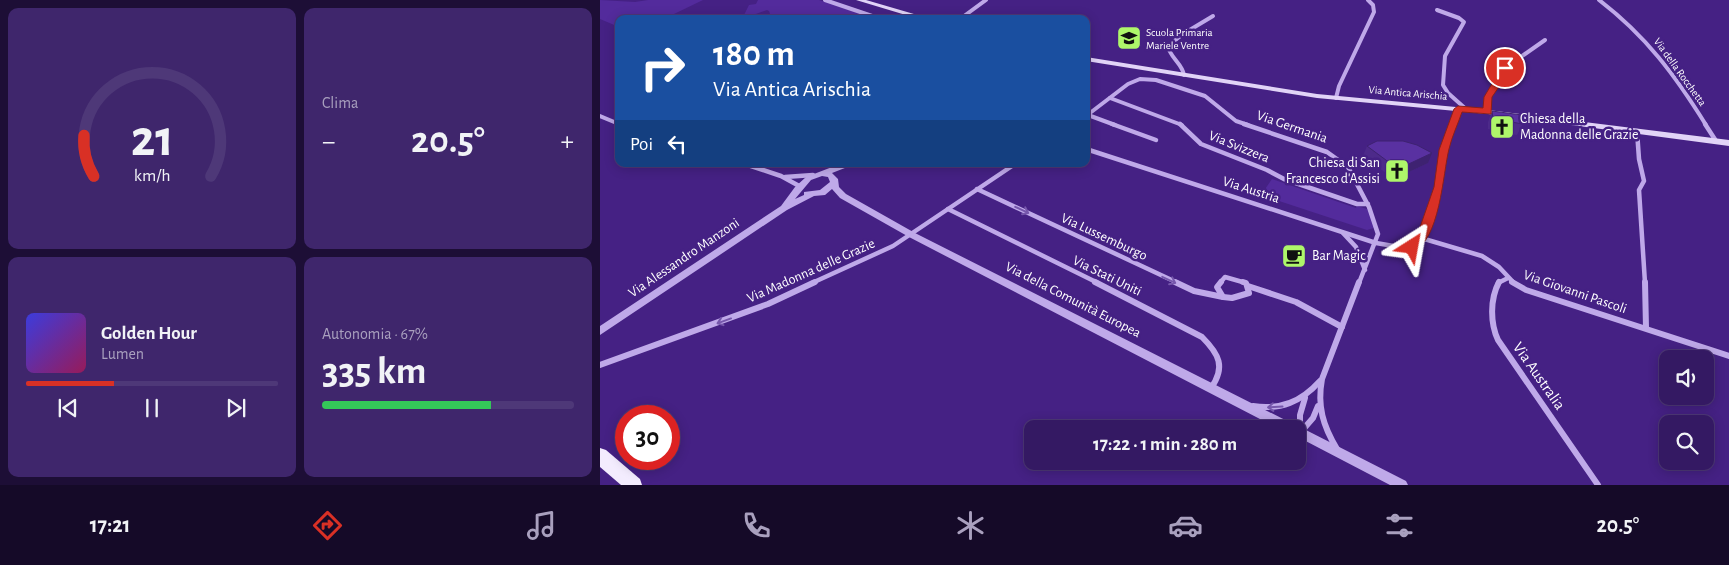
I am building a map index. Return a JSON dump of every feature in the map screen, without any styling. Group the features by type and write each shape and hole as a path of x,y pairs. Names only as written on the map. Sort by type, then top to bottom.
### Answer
{"main road":[{"path":"858,0 913,15"},
{"name":"Via Antica Arischia","path":"1090,59 1336,98 1462,109 1729,143"},
{"path":"600,456 634,485"}],"street":[{"path":"825,0 869,15"},
{"path":"965,15 986,0"},
{"path":"1336,98 1339,86 1374,12 1373,5 1368,0"},
{"name":"Via della Rocchetta","path":"1599,0 1629,24 1651,46 1674,75 1716,141"},
{"path":"1420,238 1439,187 1442,159 1462,109 1443,85 1445,56 1464,22 1459,18 1437,10"},
{"path":"1184,75 1184,70 1170,55 1168,46 1186,31 1200,25 1213,16"},
{"path":"1488,112 1486,104 1488,97 1501,78 1505,68 1545,40"},
{"path":"1090,114 1133,81 1152,80 1158,70"},
{"path":"1164,82 1169,72"},
{"name":"Via Germania","path":"1152,80 1164,82 1205,96 1236,121 1333,155 1348,167 1368,204 1378,231 1376,243 1322,379 1319,403 1313,418 1306,424"},
{"name":"Via Svizzera","path":"1110,98 1179,123 1186,127 1195,141 1200,144 1267,170 1284,179 1358,204 1368,204"},
{"path":"600,116 615,122"},
{"path":"1090,117 1156,140"},
{"path":"1637,131 1639,159 1644,181 1639,190 1643,234 1646,328"},
{"name":"Via Austria","path":"1090,150 1376,243 1396,248 1409,248 1420,238"},
{"path":"754,167 781,176 801,187 803,192 815,194"},
{"path":"817,175 839,167"},
{"path":"781,176 830,175 834,182 845,167"},
{"name":"Via Madonna delle Grazie","path":"600,365 768,304 893,246 1011,167"},
{"name":"Via Alessandro Manzoni","path":"784,208 805,180 817,175"},
{"name":"Via Alessandro Manzoni","path":"600,331 784,208 829,189 834,182"},
{"name":"Via della Comunità Europea","path":"834,182 843,196"},
{"name":"Via Lussemburgo","path":"978,189 1194,291 1232,298 1264,292"},
{"name":"Via della Comunità Europea","path":"815,194 843,196 912,235 1272,420"},
{"name":"Via Stati Uniti","path":"948,209 1199,334 1208,343 1219,363 1218,377 1211,388"},
{"path":"1342,232 1356,246 1365,270"},
{"name":"Via Giovanni Pascoli","path":"1420,238 1482,256 1499,267 1508,278 1526,290 1729,356"},
{"name":"Via Lussemburgo","path":"1223,297 1217,287 1225,277 1230,277 1248,286 1296,302 1342,327"},
{"name":"Via Australia","path":"1508,278 1500,280 1496,287 1491,320 1494,332 1506,354 1598,485"},
{"path":"1246,295 1250,291 1248,286"},
{"name":"Via Germania","path":"1241,404 1256,407 1294,404 1306,396 1322,379"},
{"path":"1298,420 1306,396"},
{"name":"Via Germania","path":"1319,403 1323,425 1339,453"},
{"name":"Via della Comunità Europea","path":"1306,437 1402,485"}],"shaded area":[{"path":"600,0 635,2 648,0 703,0 674,14 677,15 615,15 615,25 600,19"},
{"path":"758,0 819,0 865,15 768,15 770,14 767,10 753,15 744,15 749,5 756,4"},
{"path":"1272,179 1356,208 1357,206 1367,209 1377,227 1367,230 1261,195"}],"building":[{"path":"1492,111 1522,115 1523,124 1493,119"},
{"path":"1377,141 1403,141 1417,145 1432,153 1398,169 1367,146"}],"place":[{"name":"Scuola Primaria Mariele Ventre","path":"1129,38"},
{"name":"Chiesa della Madonna delle Grazie","path":"1502,127"},
{"name":"Chiesa di San Francesco d'Assisi","path":"1397,171"},
{"name":"Bar Magic","path":"1294,256"}],"route":[{"path":"1412,247 1418,243 1424,230 1439,187 1441,162 1458,109 1488,112 1486,104 1488,97 1501,78 1505,68"}]}
